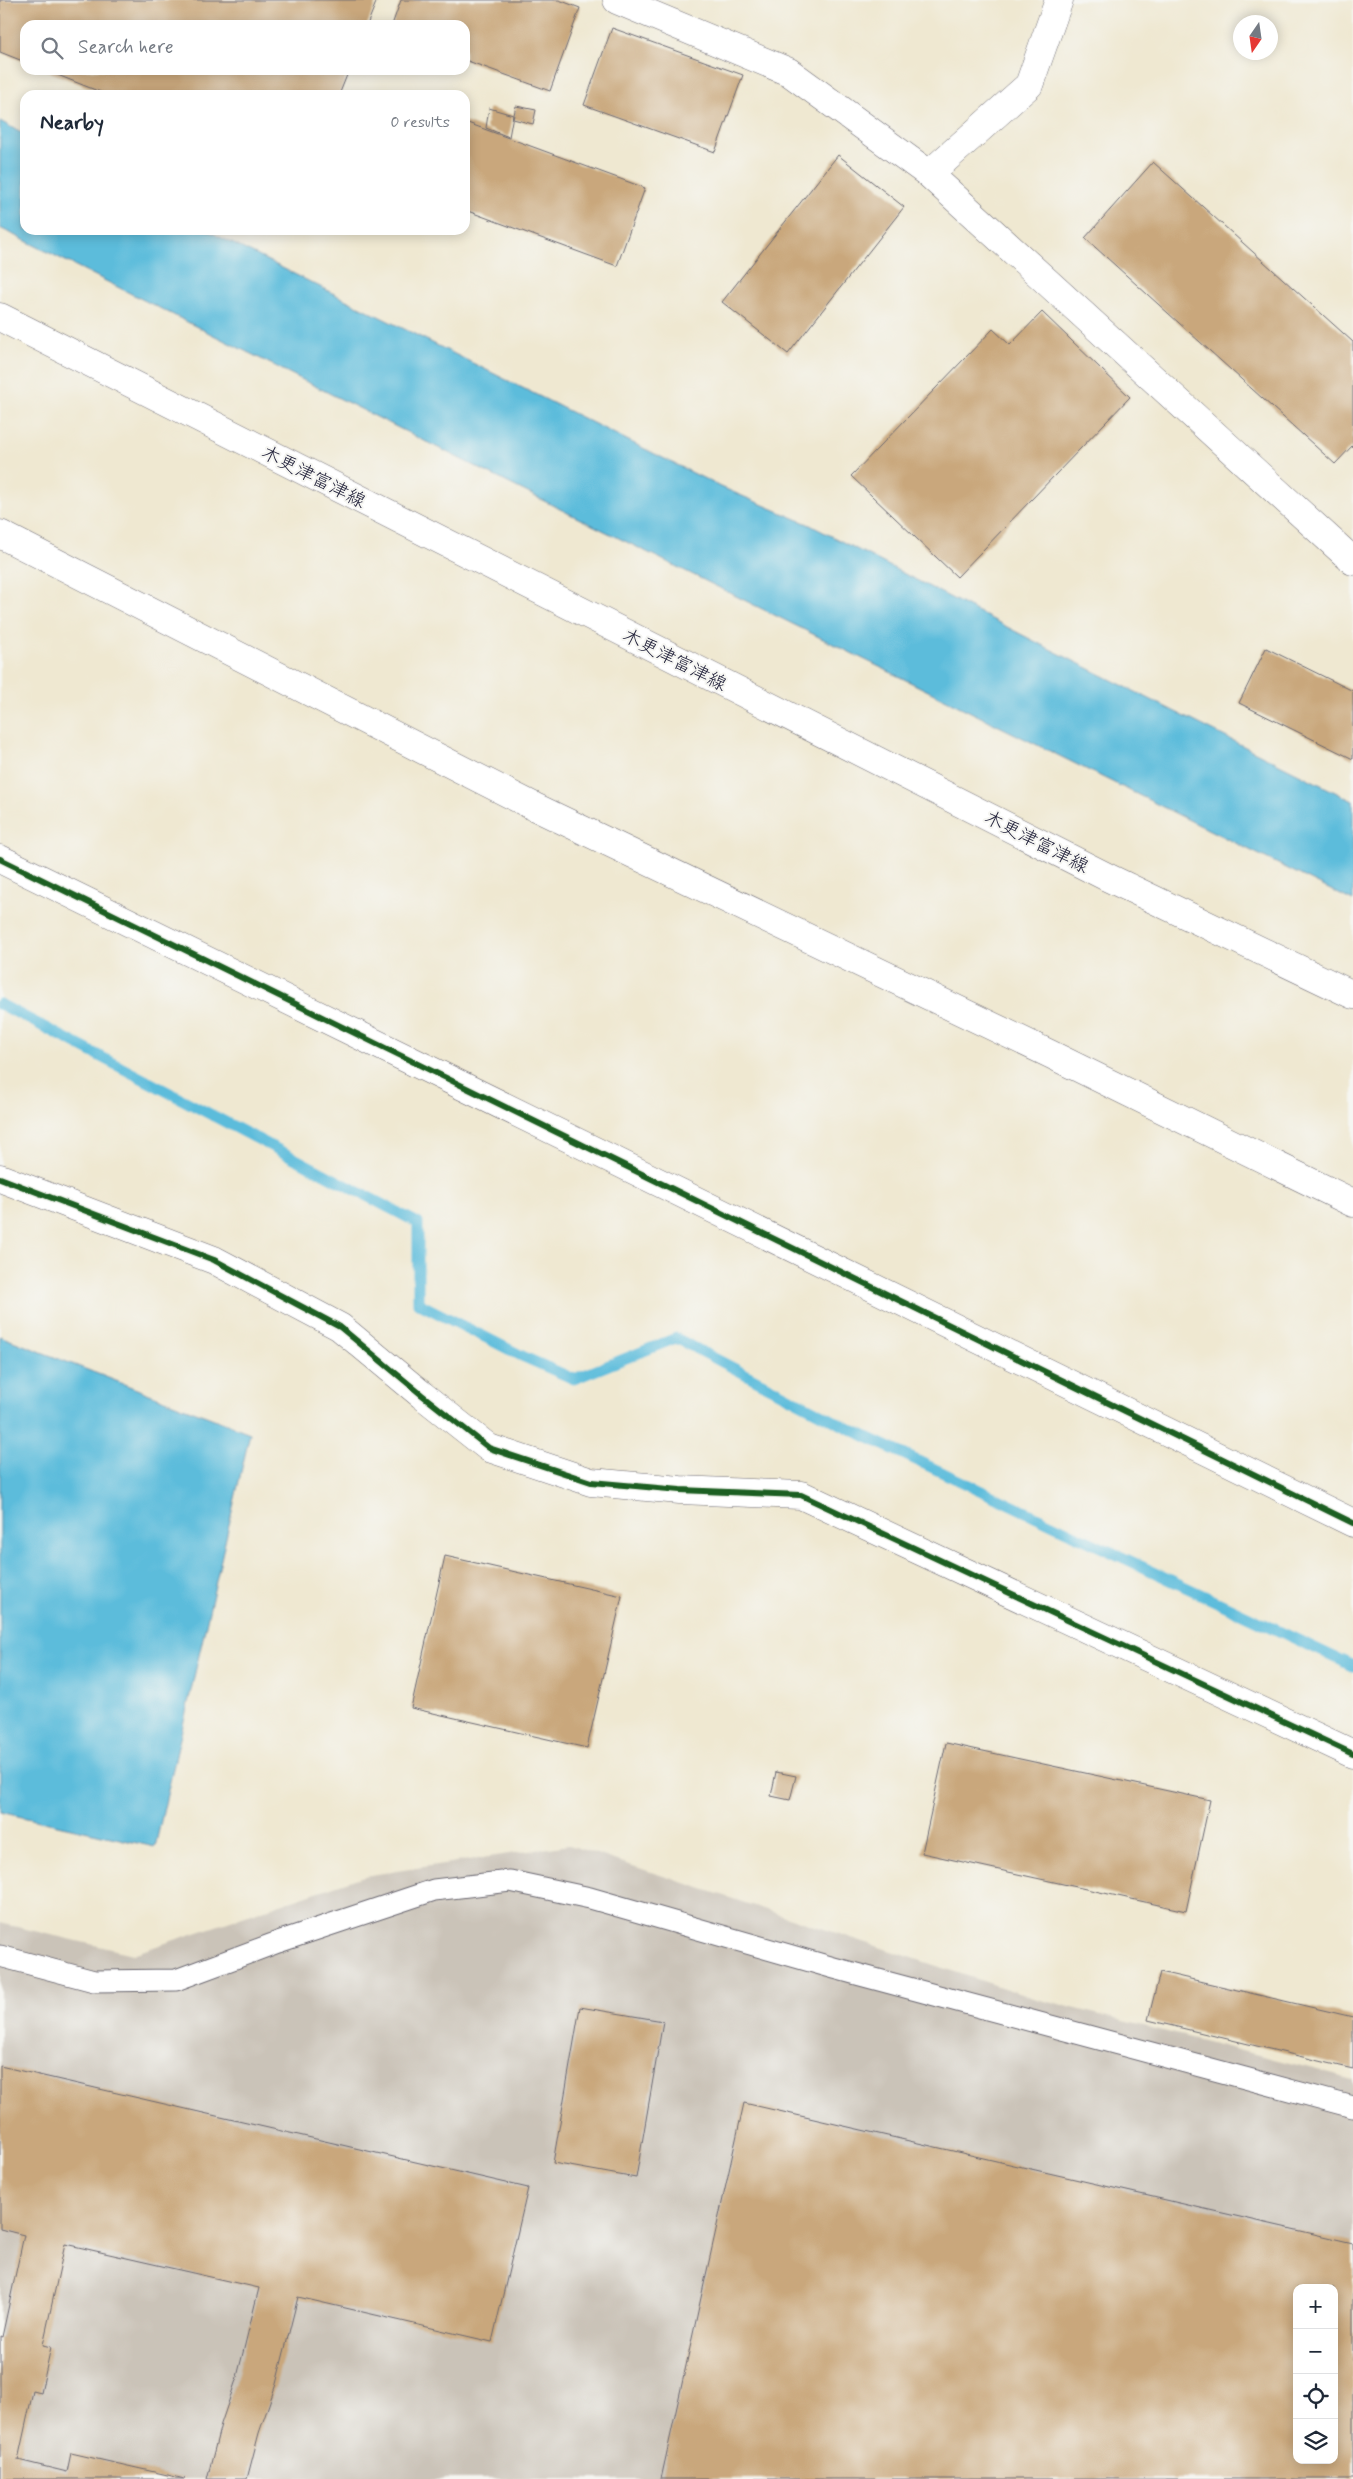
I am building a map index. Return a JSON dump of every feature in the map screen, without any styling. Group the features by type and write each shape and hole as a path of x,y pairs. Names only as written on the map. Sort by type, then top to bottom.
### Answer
{"street":[{"path":"616,0 789,72 929,174 1353,561"},
{"path":"929,174 1029,85 1059,0"},
{"name":"木更津富津線","path":"0,317 1100,874 1353,995"},
{"path":"0,534 533,806 1050,1054 1353,1203"},
{"path":"0,859 1353,1523"},
{"path":"0,1178 214,1260 340,1327 489,1448 591,1482 680,1490 801,1495 1353,1754"}],"lane":[{"path":"0,1956 94,1981 176,1980 278,1942 434,1890 510,1881 590,1898 834,1968 1353,2107"}],"shaded area":[{"path":"569,1845 1037,1999 1353,2079 1353,2479 0,2479 0,1923 133,1954 364,1876"}],"water":[{"path":"0,121 20,132 20,235 216,235 721,487 808,524 1034,641 1353,801 1353,901 566,512 0,228"},
{"path":"0,1336 250,1433 155,1847 0,1812"}],"building":[{"path":"0,0 377,0 369,20 20,20 20,60 0,52"},
{"path":"401,0 559,0 580,8 550,91 470,62 470,20 394,20"},
{"path":"612,28 743,75 715,152 584,105"},
{"path":"58,75 347,75 341,90 95,90"},
{"path":"516,106 536,110 533,124 513,119"},
{"path":"489,108 513,115 509,137 486,128"},
{"path":"470,124 645,188 617,266 470,212"},
{"path":"838,155 904,207 788,354 722,302"},
{"path":"1153,162 1353,342 1353,445 1335,464 1085,238"},
{"path":"1042,312 1130,397 957,577 851,476 993,329 1010,345"},
{"path":"1266,648 1353,691 1353,759 1239,703"},
{"path":"445,1556 622,1596 587,1748 411,1708"},
{"path":"946,1743 1210,1800 1186,1911 922,1853"},
{"path":"776,1772 796,1776 790,1800 771,1796"},
{"path":"1160,1972 1353,2017 1353,2069 1148,2020"},
{"path":"580,2007 663,2021 636,2178 553,2163"},
{"path":"0,2066 528,2188 492,2342 298,2297 276,2384 259,2433 247,2479 207,2479 221,2424 237,2377 259,2288 65,2244 43,2345 51,2347 41,2393 33,2391 18,2460 67,2472 71,2453 185,2479 0,2479 0,2336 2,2337 24,2235 0,2229"},
{"path":"744,2103 1353,2243 1353,2479 661,2479"}],"waterway":[{"path":"0,1004 418,1223 418,1303 524,1357 574,1379 676,1338 848,1428 1353,1666"}],"cycle path":[{"path":"0,859 1353,1523"},
{"path":"0,1178 214,1260 340,1327 489,1448 591,1482 680,1490 801,1495 1353,1754"}]}
